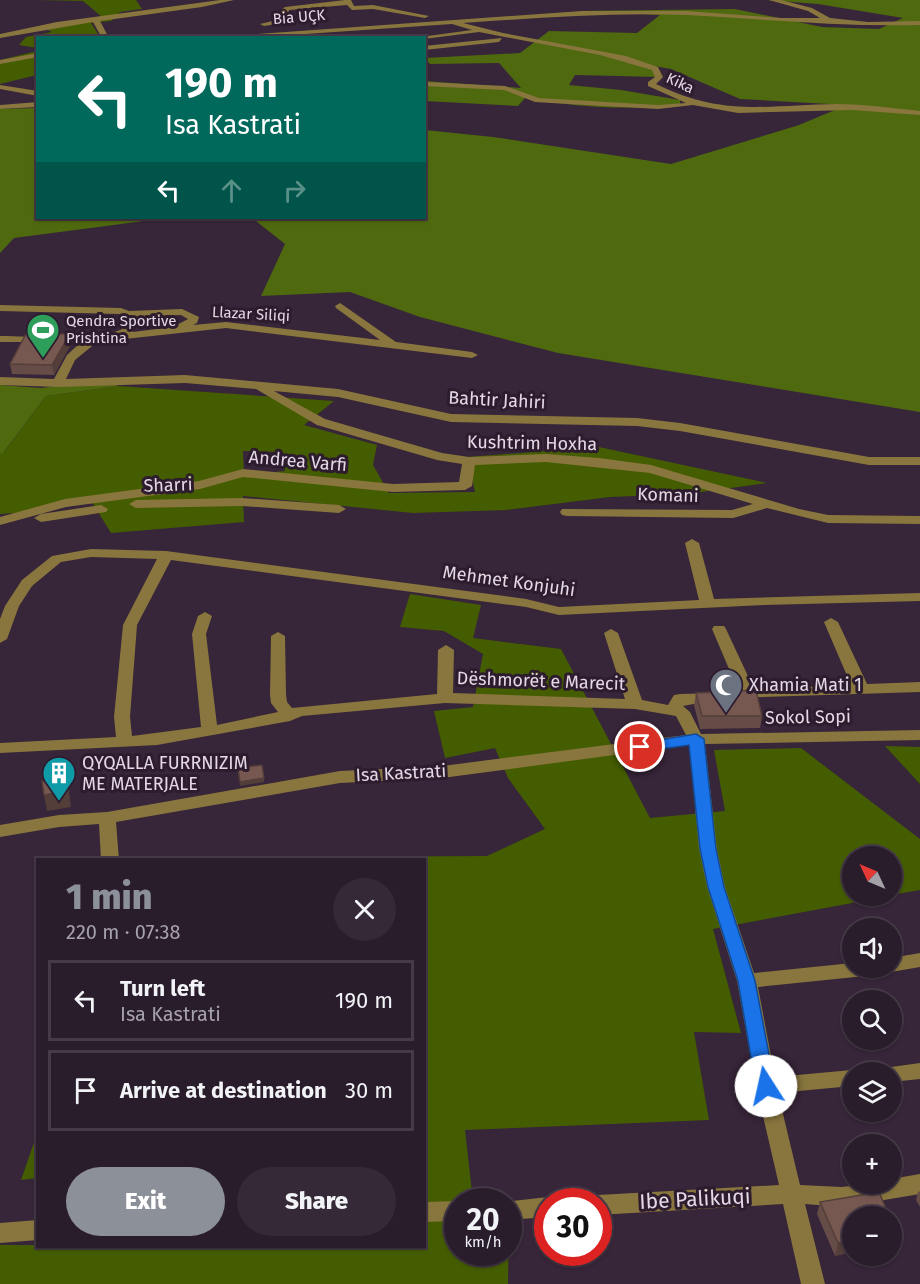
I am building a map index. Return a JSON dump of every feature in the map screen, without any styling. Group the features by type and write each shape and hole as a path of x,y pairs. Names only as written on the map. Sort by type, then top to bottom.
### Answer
{"street":[{"path":"0,36 63,23 188,9 231,0"},
{"path":"772,0 810,9 828,20 868,24 920,23"},
{"path":"215,36 230,28 285,20 287,8 349,1 352,8 373,8 448,20"},
{"name":"Bia UÇK","path":"227,36 448,20 621,12 828,20"},
{"path":"96,20 105,36"},
{"name":"Kika","path":"448,20 509,39 595,53 648,65 655,69 660,77 651,84 670,96 695,104"},
{"path":"426,37 481,31"},
{"path":"426,48 509,39"},
{"path":"0,62 36,54"},
{"name":"Kika","path":"426,84 505,88 551,101 658,107 695,104"},
{"path":"0,87 36,94"},
{"path":"0,107 36,104"},
{"path":"695,104 709,109 828,107 920,113"},
{"name":"Llazar Siliqi","path":"340,306 393,345"},
{"path":"0,308 121,310 127,314 182,312 194,317 193,321 172,330"},
{"path":"118,336 128,331 127,314"},
{"name":"Llazar Siliqi","path":"0,339 94,339 226,325 472,355"},
{"path":"59,383 72,354 94,339"},
{"name":"Bahtir Jahiri","path":"0,381 59,383 185,379 338,393 451,418 637,422 680,427 869,461 920,461"},
{"name":"Kushtrim Hoxha","path":"258,386 321,422 441,457 469,460 546,458 651,469 766,505 828,519 920,520"},
{"name":"Andrea Varfi","path":"0,523 65,503 200,485 243,473 393,488 465,486 469,460"},
{"name":"Sharri","path":"0,523 151,503 242,502 339,509"},
{"name":"Komani","path":"567,512 733,514 766,505"},
{"path":"692,543 708,604"},
{"name":"Mehmet Konjuhi","path":"0,639 12,606 27,583 57,560 91,553 166,555 526,603 559,611 920,597"},
{"path":"125,741 122,717 130,625 166,555"},
{"path":"205,616 199,634 209,729"},
{"path":"831,622 861,689"},
{"path":"719,628 748,694"},
{"name":"Dëshmorët e Marecit","path":"611,633 635,704"},
{"path":"278,636 279,703 290,716"},
{"name":"Dëshmorët e Marecit","path":"445,698 446,650"},
{"path":"813,1284 766,1086 747,981 716,887 710,858 696,739 682,712 674,707 680,699 920,687"},
{"name":"Dëshmorët e Marecit","path":"0,748 184,736 209,729 235,727 290,716 302,711 336,710 369,703 445,698 635,704 682,712"},
{"name":"Sokol Sopi","path":"696,739 920,735"},
{"name":"Isa Kastrati","path":"0,831 59,821 107,818 340,777 442,772 696,739"},
{"path":"107,818 110,858"},
{"path":"902,963 920,960"},
{"path":"747,981 842,971"},
{"path":"902,1073 920,1071"},
{"path":"766,1086 842,1078"},
{"name":"Ibe Palikuqi","path":"612,1203 792,1194 842,1197 920,1184"},
{"path":"426,1212 444,1211"},
{"path":"0,1233 36,1230"}],"green space":[{"path":"37,0 136,0 142,9 120,12 111,21 91,23 99,36 36,36 36,48 19,45 26,37 52,32 44,28 102,17 83,1"},
{"path":"766,0 920,0 920,412 558,353 420,317 350,292 261,296 285,244 253,219 426,219 426,130 493,137 671,164 799,125 847,105 740,99 671,69 649,65 659,77 575,75 569,85 621,90 680,100 680,104 622,108 563,104 525,98 518,106 426,101 426,81 521,88 499,63 430,64 426,58 520,53 549,31 637,33 660,15 575,11 735,9 822,27 879,29 903,18 818,4"},
{"path":"36,51 36,75 0,84 0,60"},
{"path":"36,108 36,219 159,219 14,238 0,253 0,109"},
{"path":"106,380 118,386 46,396 3,453 0,453 0,385 41,388"},
{"path":"118,386 334,401 304,425 377,445 373,465 389,493 475,492 467,457 599,447 767,483 686,494 610,497 507,510 413,513 243,496 244,522 111,533 92,502 44,511 0,514 0,453 4,452 46,396","holes":["243,451 283,452 285,471 244,475"]},
{"path":"410,594 481,605 473,638 561,649 650,818 725,811 714,750 801,748 920,839 920,890 902,893 902,846 842,846 842,905 713,929 741,1033 694,1032 709,1120 465,1130 472,1188 444,1188 444,1266 508,1266 508,1284 0,1284 0,1245 36,1245 36,1248 426,1248 426,858 314,858 487,856 545,829 508,778 495,748 445,758 434,711 473,707 483,654 444,631 400,627"},
{"path":"885,746 920,747 920,784"},
{"path":"36,1137 36,1178 21,1180"}],"building":[{"path":"26,334 70,334 52,365 10,364"},
{"path":"756,690 762,716 702,716 696,693"},
{"path":"262,765 264,778 240,782 238,768"},
{"path":"67,777 68,791 44,795 42,781"},
{"path":"880,1194 885,1206 842,1206 842,1242 838,1243 820,1202"}],"place":[{"name":"Qendra Sportive Prishtina","path":"43,359"},
{"name":"Xhamia Mati 1","path":"726,714"},
{"name":"QYQALLA FURRNIZIM ME MATERJALE","path":"59,802"}],"route":[{"path":"640,747 696,739 702,776 708,849 716,887 747,981 766,1086"}]}
